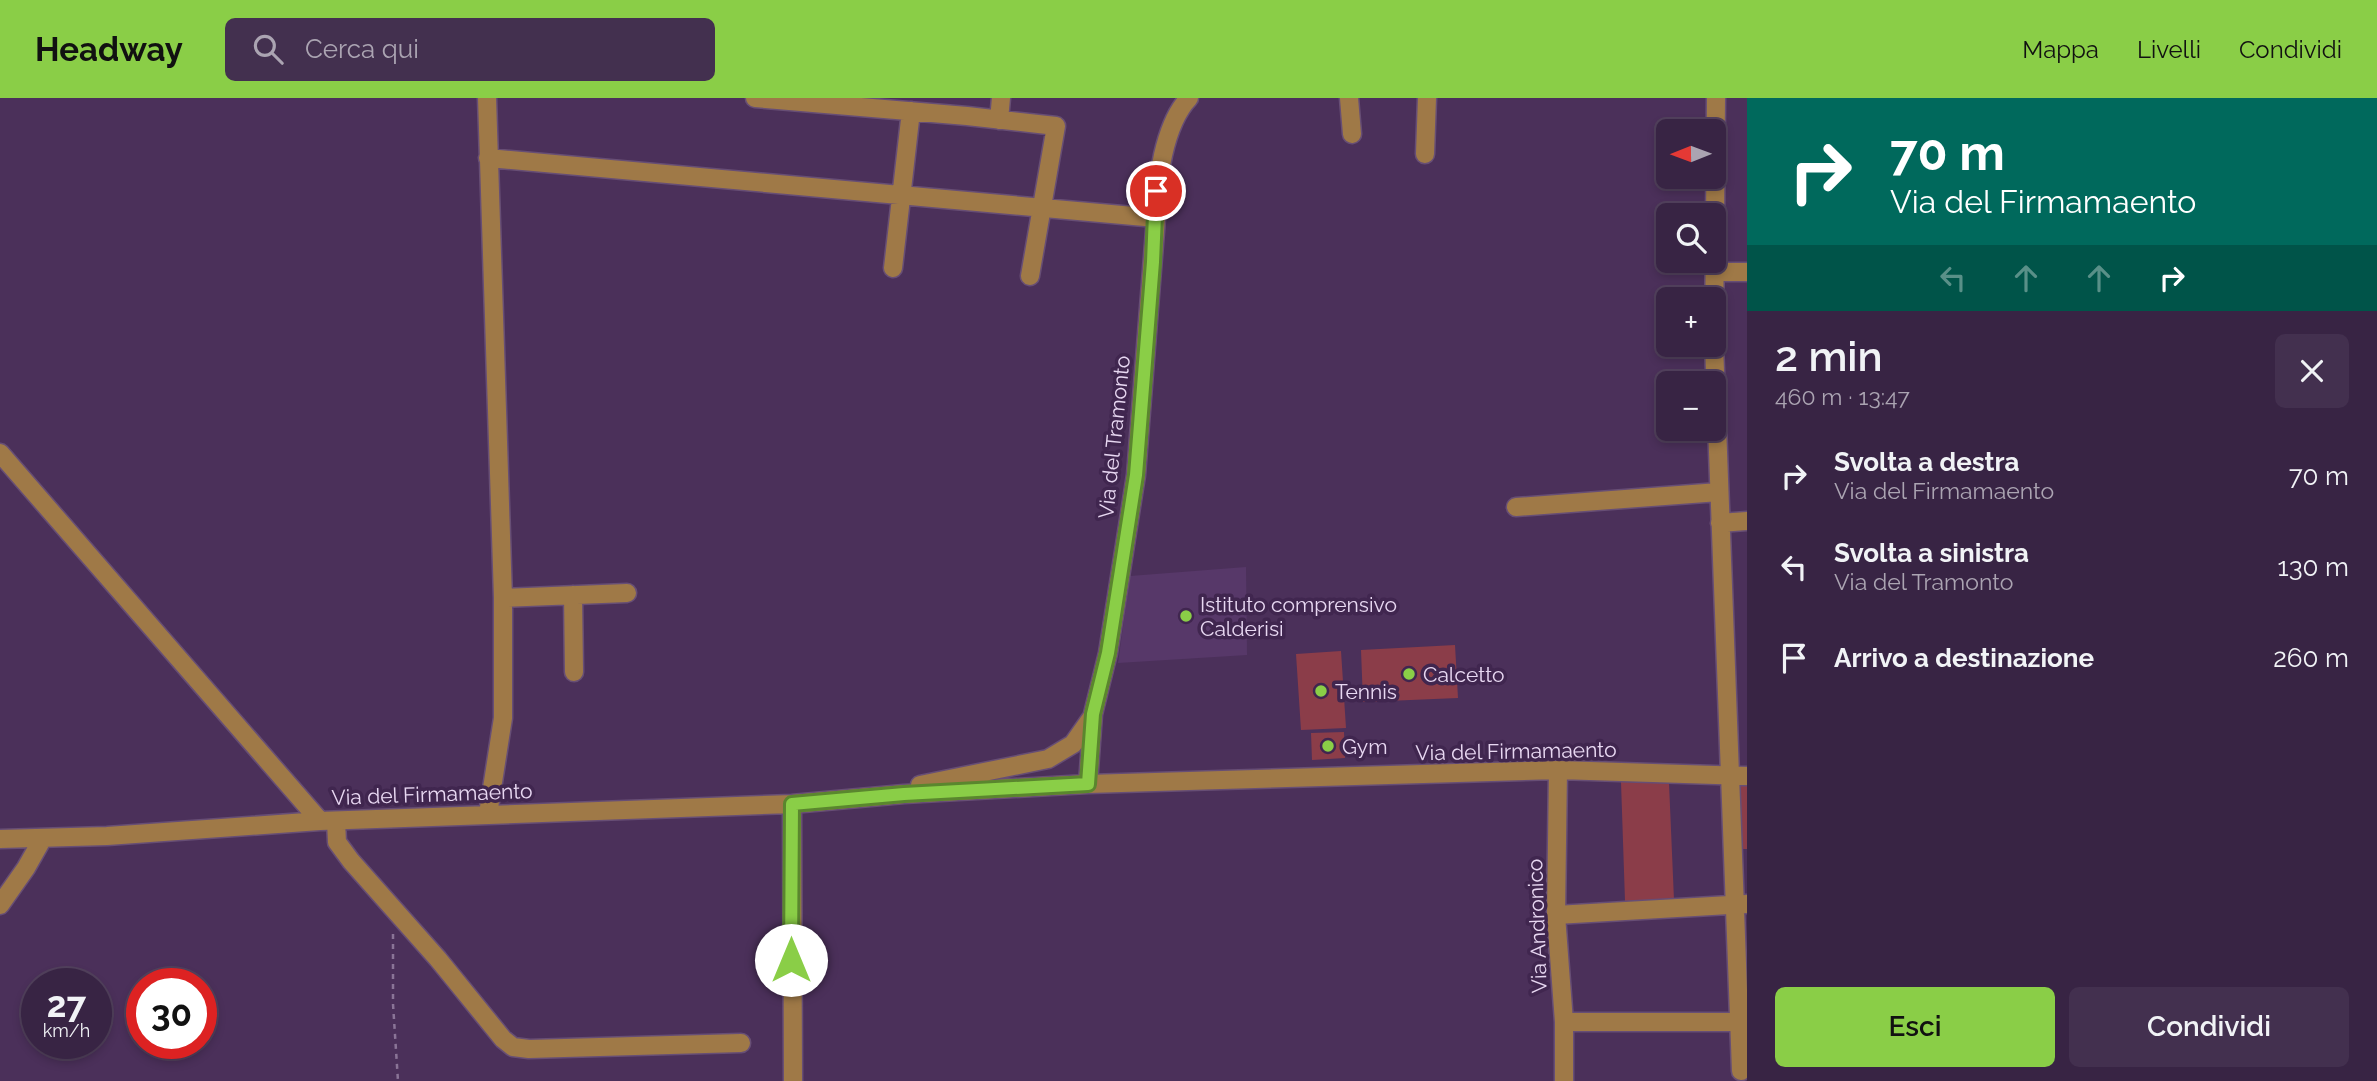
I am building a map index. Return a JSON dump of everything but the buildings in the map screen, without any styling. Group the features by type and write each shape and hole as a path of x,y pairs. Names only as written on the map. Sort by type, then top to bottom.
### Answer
{"street":[{"path":"486,98 503,598 503,718 488,814"},
{"path":"755,98 874,103 911,111 1056,125 1030,276"},
{"path":"999,120 1001,98"},
{"name":"Via del Tramonto","path":"1088,784 1093,714 1108,653 1136,475 1156,191 1171,129 1189,98"},
{"path":"1349,98 1352,134"},
{"path":"1425,154 1427,98"},
{"path":"1715,203 1716,98"},
{"path":"893,268 911,111"},
{"path":"488,158 1156,218"},
{"path":"1726,272 1747,272"},
{"path":"1715,273 1714,344 1720,523 1738,776 1744,1022 1741,1071"},
{"path":"0,453 328,821 337,842 351,862 438,959 503,1039 513,1047 528,1049 741,1043"},
{"path":"1516,508 1719,492"},
{"path":"1720,523 1747,521"},
{"path":"503,598 627,593"},
{"path":"573,595 574,672"},
{"name":"Via del Firmamaento","path":"866,797 1048,759 1073,744 1093,714"},
{"name":"Via del Firmamaento","path":"0,839 107,836 328,821 792,804 1088,784 1558,770 1738,776"},
{"name":"Via Andronico","path":"1558,770 1556,915 1564,1022 1564,1081"},
{"path":"792,804 793,1081"},
{"path":"0,905 26,869 43,838"},
{"path":"1556,915 1742,905"},
{"path":"1564,1022 1744,1022"}],"path":[{"path":"396,912 392,920 393,1004 398,1081"}],"shaded area":[{"name":"Istituto comprensivo Calderisi","path":"1246,567 1247,655 1118,663 1130,576"},
{"name":"Calcetto","path":"1455,645 1458,698 1363,702 1361,650"},
{"name":"Tennis","path":"1341,651 1346,728 1301,730 1296,654"},
{"name":"Gym","path":"1344,732 1345,758 1312,760 1311,733"},
{"path":"1621,782 1669,783 1674,900 1625,901"},
{"path":"1736,784 1747,784 1747,849 1739,849"}],"place":[{"name":"Istituto comprensivo Calderisi","path":"1186,616"},
{"name":"Calcetto","path":"1409,674"},
{"name":"Tennis","path":"1321,691"},
{"name":"Gym","path":"1328,746"}],"route":[{"path":"791,960 792,804 904,794 1088,784 1093,714 1108,653 1136,475 1156,191"}]}
